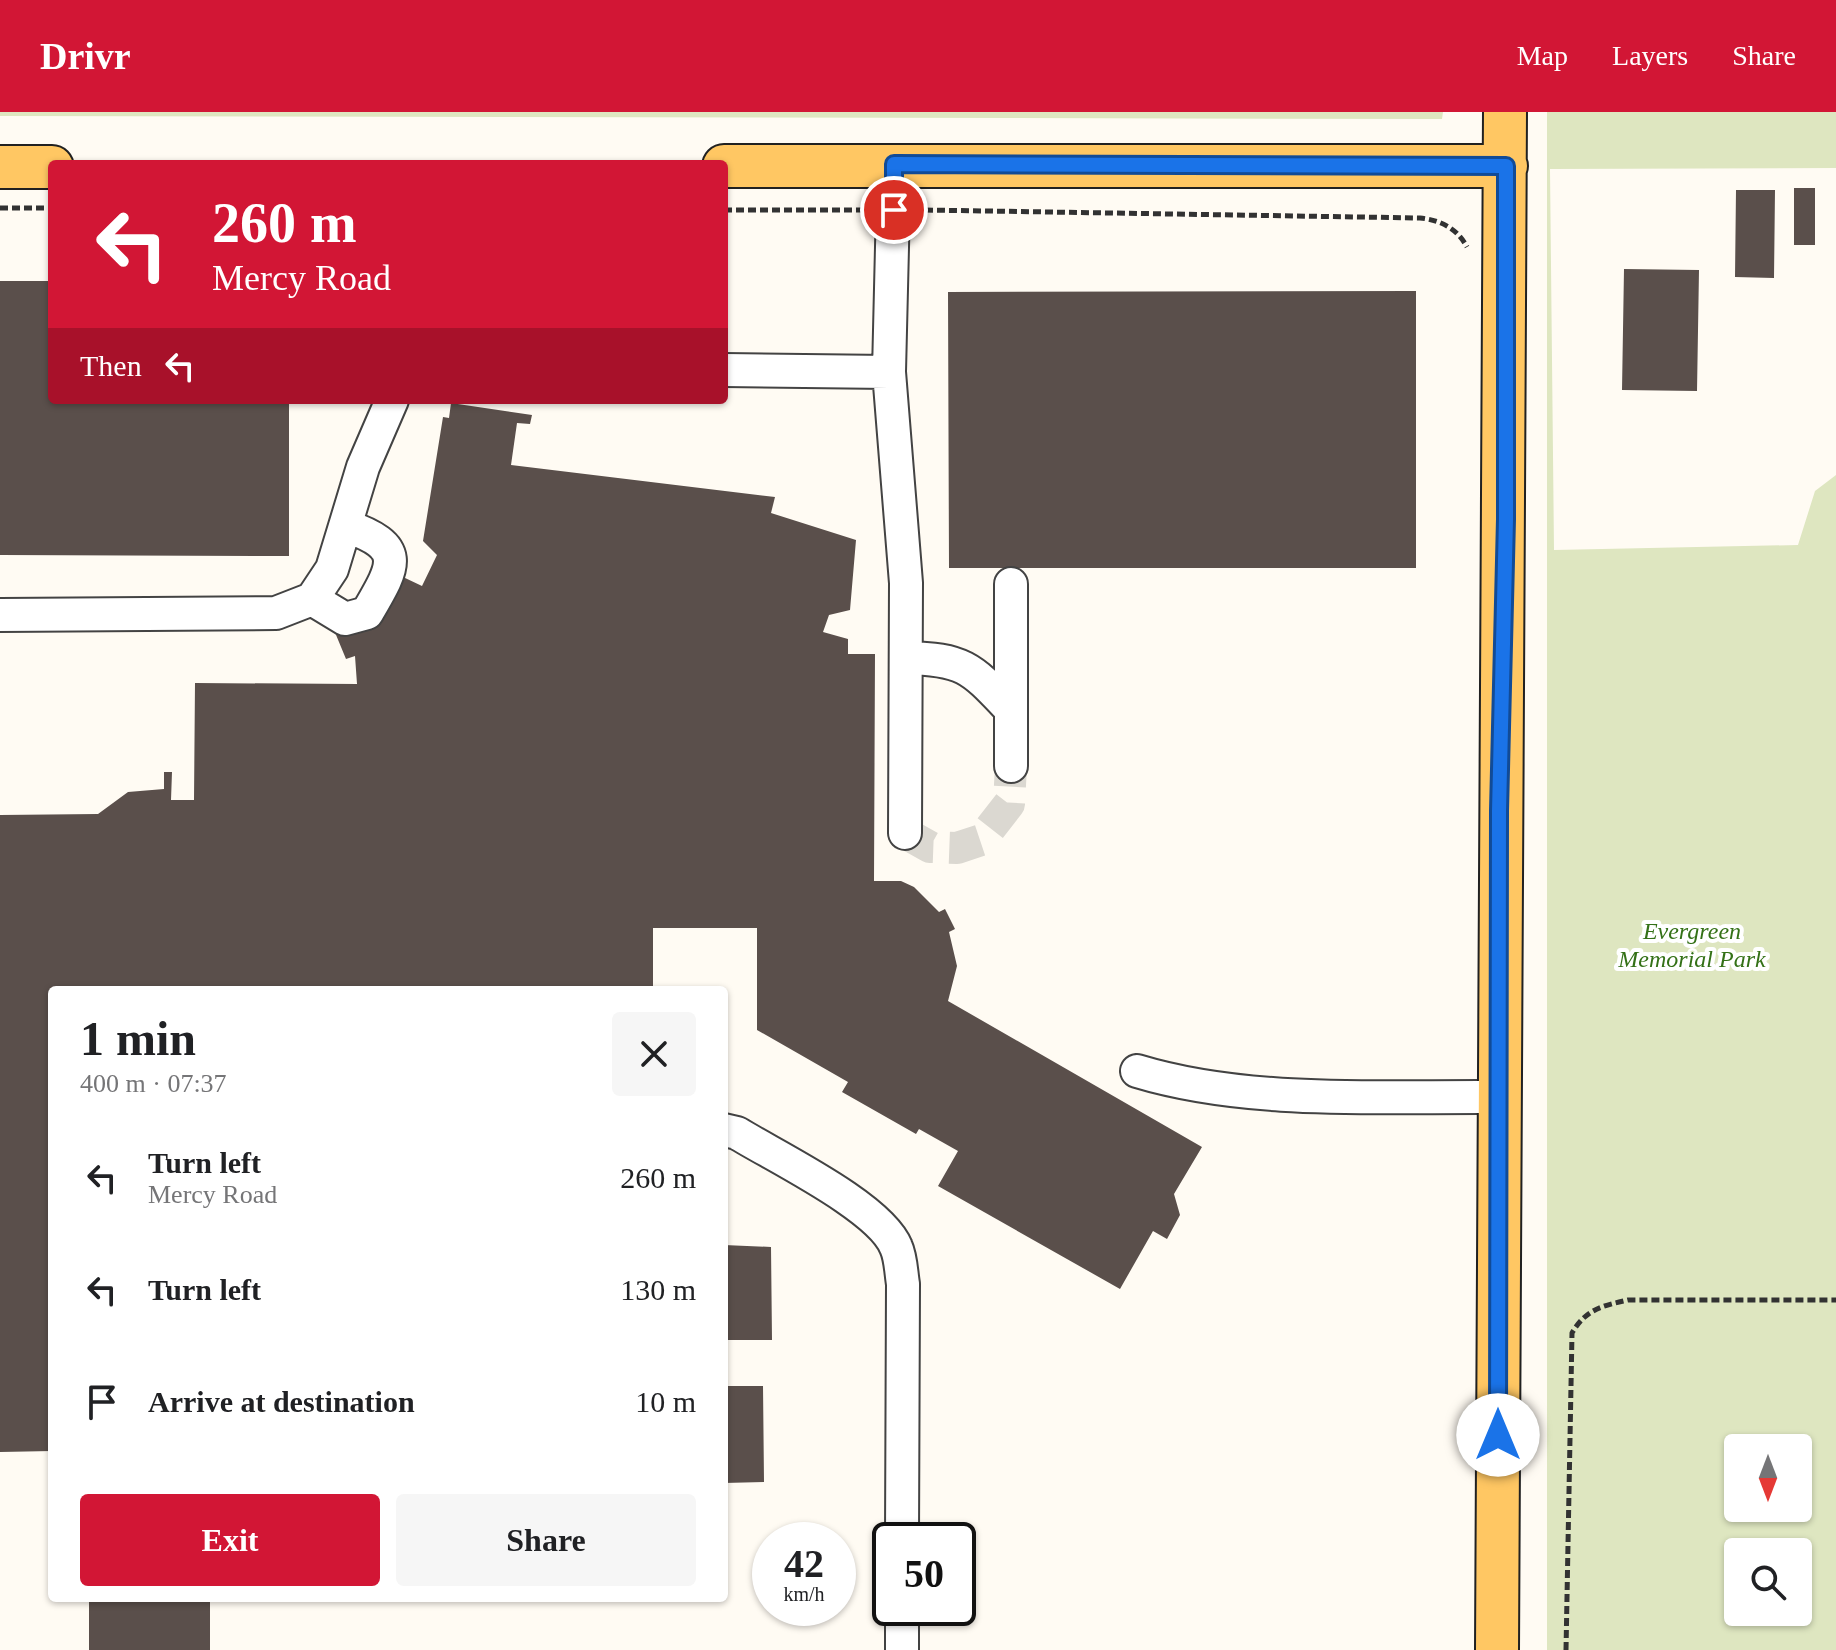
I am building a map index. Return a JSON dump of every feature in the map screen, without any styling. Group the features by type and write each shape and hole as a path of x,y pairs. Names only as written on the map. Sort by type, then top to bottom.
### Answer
{"main road":[{"path":"1497,1650 1499,811 1506,519 1505,112"},
{"path":"728,166 1506,166"},
{"path":"0,167 48,167"}],"lane":[{"path":"894,164 889,372 906,583 905,833"},
{"path":"728,370 889,372"},
{"path":"0,615 276,613 312,599 332,569 363,467 390,404"},
{"path":"312,599 345,619 367,613 389,575 390,557 376,537 346,526"},
{"path":"1011,584 1011,766"},
{"path":"906,658 941,658 972,669 1011,710"},
{"path":"1137,1071 1178,1084 1247,1090 1318,1095 1499,1097"},
{"path":"728,1131 737,1133 840,1195 880,1223 896,1247 903,1284 902,1522"},
{"path":"902,1626 902,1650"}],"path":[{"path":"0,208 48,208"},
{"path":"728,210 1420,218 1438,220 1462,237 1473,259 1505,258"},
{"path":"1566,1650 1572,1333 1582,1316 1598,1306 1628,1300 1836,1300"}],"green space":[{"path":"0,112 1443,112 1442,119 0,116"},
{"name":"Evergreen Memorial Park","path":"1547,112 1836,112 1836,168 1550,169 1554,550 1798,545 1815,491 1836,475 1836,1650 1547,1650"}],"building":[{"path":"1794,188 1815,188 1815,245 1794,245"},
{"path":"1736,190 1775,190 1774,278 1735,277"},
{"path":"1624,269 1699,270 1697,391 1622,390"},
{"path":"0,281 48,281 48,404 289,404 289,556 0,555"},
{"path":"1416,291 1416,568 949,568 948,292"},
{"path":"451,404 532,415 530,424 517,423 511,465 775,497 771,513 856,540 850,610 829,615 823,632 848,639 848,654 875,654 874,881 901,881 914,887 939,912 945,909 955,929 949,932 957,966 948,1001 1202,1147 1174,1194 1180,1215 1167,1239 1153,1231 1120,1289 938,1186 958,1151 919,1129 916,1134 842,1092 848,1082 757,1030 757,928 653,928 653,986 48,986 48,1451 0,1452 0,815 98,814 128,792 164,789 164,772 172,772 171,800 194,800 195,683 357,684 355,656 346,659 334,630 365,620 403,577 422,586 437,555 423,541 443,417 449,418"},
{"path":"728,1245 771,1247 772,1340 728,1340"},
{"path":"728,1386 763,1386 764,1482 728,1483"},
{"path":"89,1602 210,1602 210,1650 89,1650"}],"tunnel":[{"path":"905,833 930,847 957,848 981,840 1009,804 1011,766"}],"route":[{"path":"894,210 894,164 1506,166 1506,519 1499,811 1498,1435"}]}
